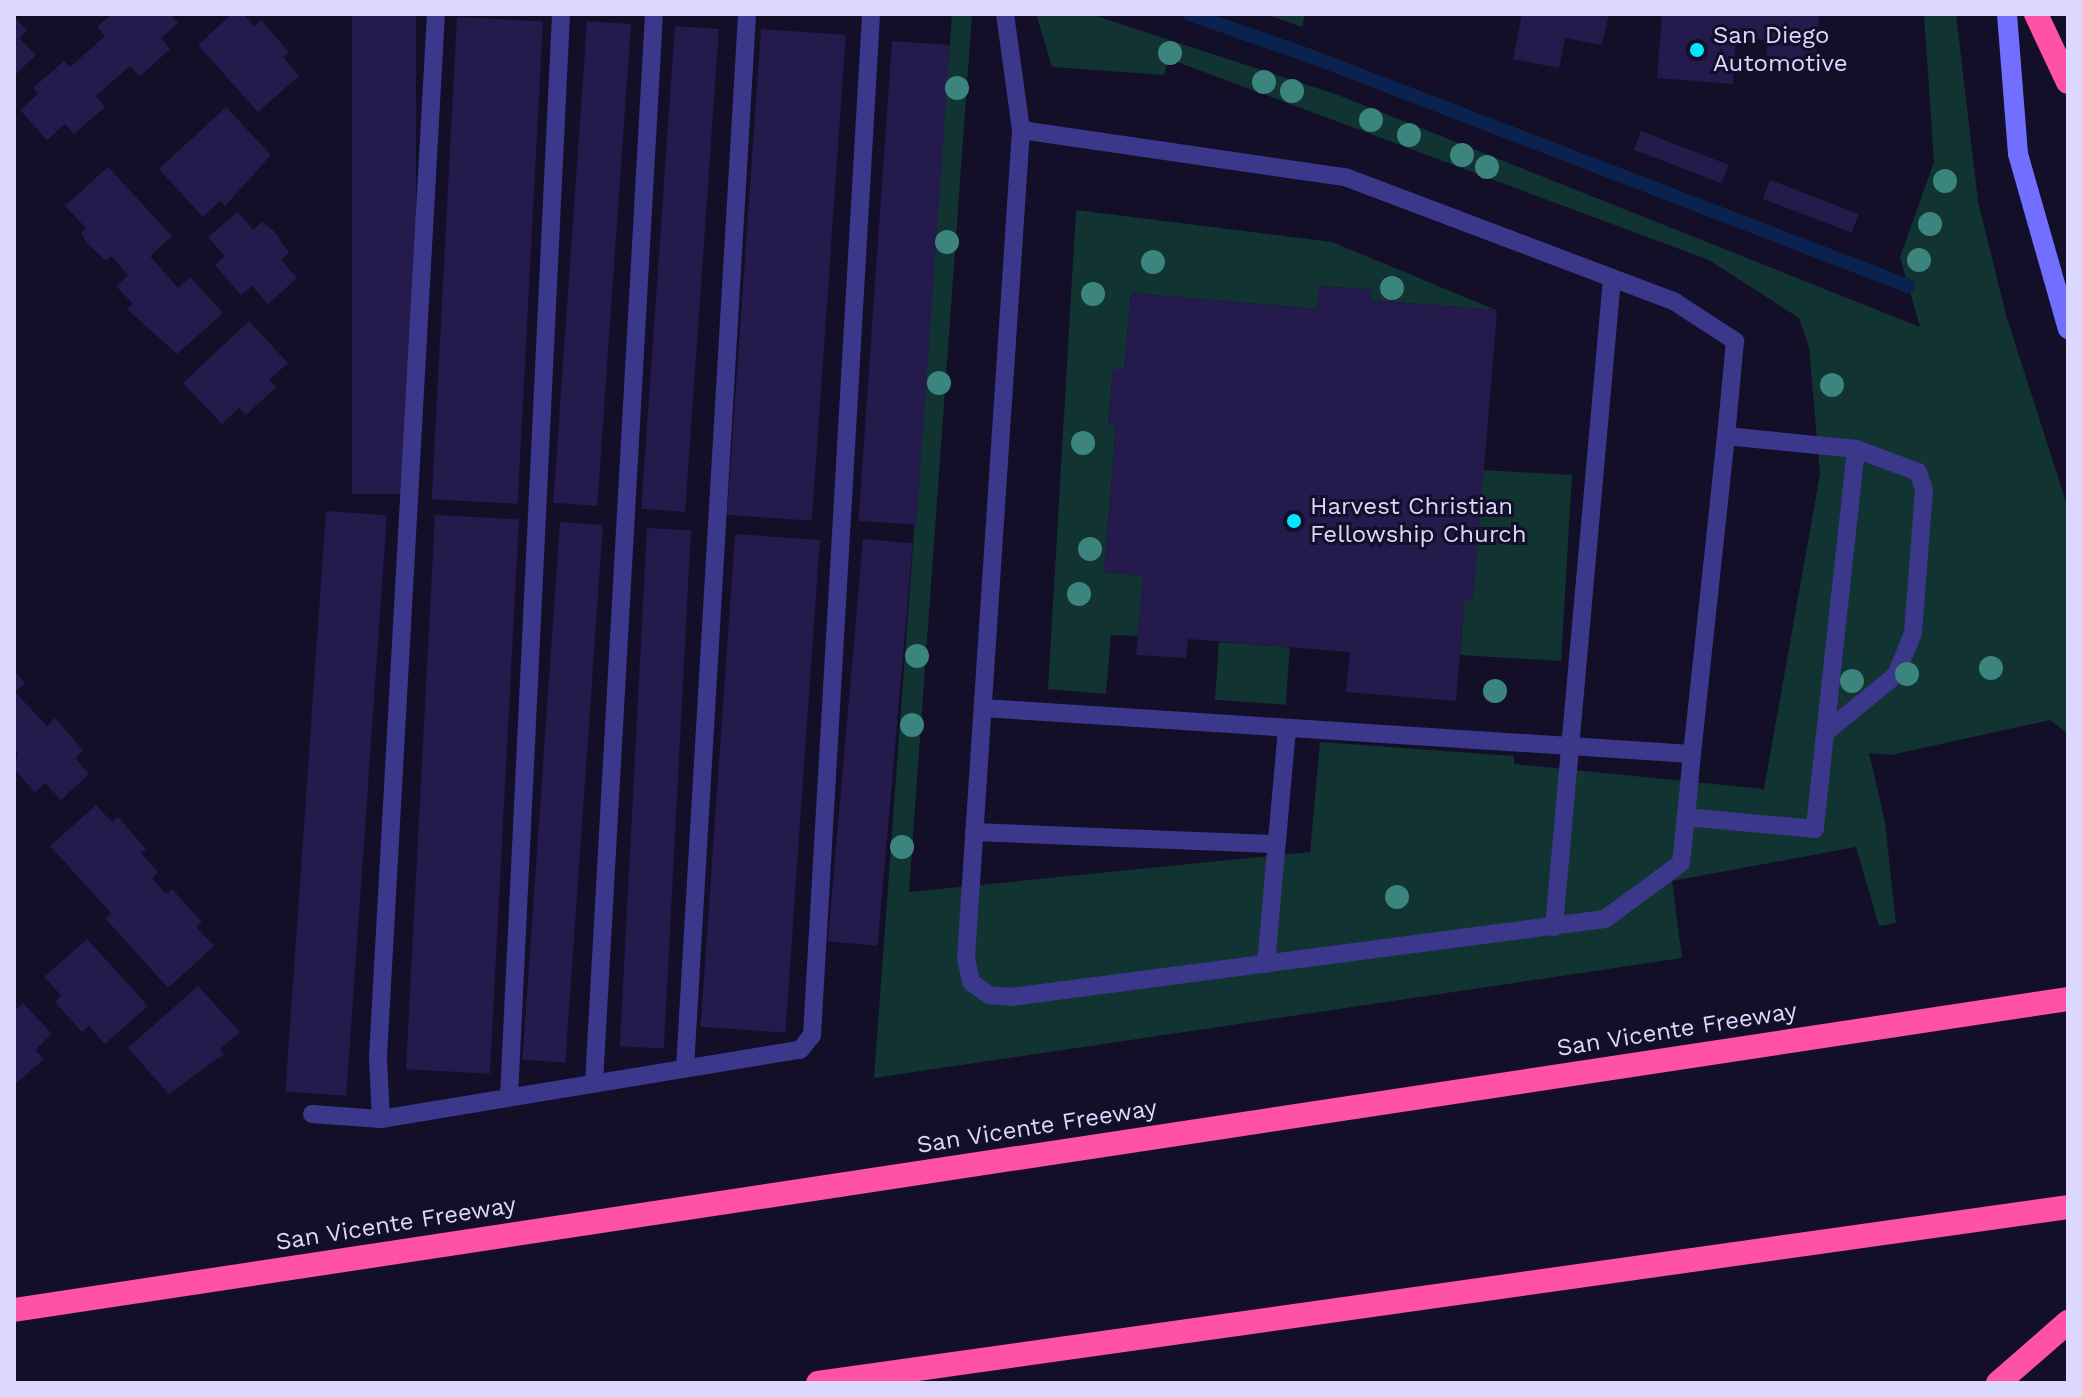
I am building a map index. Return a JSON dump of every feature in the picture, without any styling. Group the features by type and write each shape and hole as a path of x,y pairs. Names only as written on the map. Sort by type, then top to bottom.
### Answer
{"highway":[{"path":"2036,14 2068,82"},
{"name":"San Vicente Freeway","path":"14,1310 2068,999"},
{"path":"818,1383 2068,1207"},
{"path":"1998,1383 2068,1322"}],"main road":[{"path":"2007,14 2018,154 2068,329"}],"lane":[{"path":"381,1119 378,1057 436,14"},
{"path":"509,1097 561,14"},
{"path":"594,1083 654,14"},
{"path":"685,1068 747,14"},
{"path":"312,1114 381,1119 800,1050 812,1035 871,14"},
{"path":"1005,14 1021,130 966,958 971,982 979,991 1011,997 1605,919 1681,863 1735,341 1675,302 1345,177 1021,130"},
{"path":"1554,927 1567,746 1612,278"},
{"path":"1726,436 1856,449 1918,472 1924,490 1913,633 1896,675 1826,732"},
{"path":"1686,817 1815,829 1856,449"},
{"path":"983,708 1692,754"},
{"path":"1266,964 1287,728"},
{"path":"974,832 1276,844"}],"green space":[{"path":"952,14 972,14 909,892 1310,852 1320,742 1514,756 1514,764 1764,789 1820,474 1809,347 1799,318 1709,260 1169,59 1164,75 1052,67 1036,14 1090,14 1338,95 1920,327 1900,257 1934,162 1924,14 1956,14 1978,201 2006,315 2068,508 2068,734 2050,720 1891,755 1869,753 1885,822 1896,923 1879,926 1856,847 1672,881 1682,958 874,1078"},
{"path":"1265,14 1305,14 1302,27"},
{"path":"1076,210 1332,242 1496,310 1370,300 1371,290 1320,286 1317,309 1131,293 1124,370 1113,370 1108,424 1116,426 1104,572 1143,576 1138,636 1111,635 1106,694 1048,689"},
{"path":"1483,470 1572,475 1561,661 1460,655 1464,600 1473,600"},
{"path":"1219,642 1290,647 1286,705 1215,700"}],"building":[{"path":"112,14 170,14 178,23 161,38 170,49 140,76 130,66 96,96 105,107 74,134 65,124 47,140 20,110 38,94 33,88 64,61 70,67 105,36 97,27"},
{"path":"232,14 243,14 254,26 261,20 289,52 283,57 299,76 258,112 198,45"},
{"path":"352,14 416,14 416,494 352,494"},
{"path":"1522,14 1609,14 1602,45 1565,38 1559,68 1513,59"},
{"name":"San Diego Automotive","path":"1662,14 1819,14 1815,65 1766,61 1768,40 1736,37 1733,84 1657,78"},
{"path":"14,17 27,30 19,38 36,55 14,76"},
{"path":"457,17 543,22 518,504 432,499"},
{"path":"587,21 631,24 597,506 553,503"},
{"path":"675,26 719,29 685,512 641,509"},
{"path":"761,29 846,35 812,521 727,515"},
{"path":"892,41 950,45 916,525 858,521"},
{"path":"226,107 271,155 225,206 220,201 203,217 159,169"},
{"path":"1641,131 1729,165 1722,183 1634,150"},
{"path":"108,167 172,236 150,256 178,288 190,277 223,313 177,354 127,309 133,304 116,286 128,275 111,256 106,261 87,243 81,233 86,228 65,206"},
{"path":"1770,180 1859,214 1852,233 1763,199"},
{"path":"238,212 253,230 262,222 274,231 289,253 281,260 297,278 268,304 252,286 241,295 215,265 225,256 208,237"},
{"name":"Harvest Christian Fellowship Church","path":"1319,286 1371,290 1370,300 1497,310 1473,601 1464,600 1456,701 1346,692 1350,652 1188,639 1186,658 1136,655 1143,576 1104,572 1116,426 1108,425 1113,369 1124,370 1131,293 1317,309"},
{"path":"249,321 288,363 269,380 276,387 246,415 239,408 222,424 183,383"},
{"path":"326,511 387,515 346,1096 285,1092"},
{"path":"435,515 519,519 490,1074 406,1069"},
{"path":"560,522 603,525 565,1063 522,1060"},
{"path":"647,528 691,530 664,1049 620,1046"},
{"path":"735,534 820,540 785,1033 701,1027"},
{"path":"863,539 913,543 878,946 828,941"},
{"path":"14,671 25,683 15,692 47,726 55,718 83,750 75,758 89,774 61,800 45,783 35,792 14,769 18,753 14,748"},
{"path":"96,805 112,822 118,817 146,849 141,853 158,872 152,878 166,894 172,889 202,922 196,927 214,946 168,988 105,918 111,913 50,846"},
{"path":"87,939 148,1006 105,1044 89,1026 82,1032 55,1002 61,995 44,977"},
{"path":"198,986 240,1032 220,1049 224,1054 169,1094 128,1048"},
{"path":"23,1003 52,1034 35,1050 44,1059 14,1085 14,1011"}],"waterway":[{"path":"1189,14 1310,56 1908,286"}],"place":[{"name":"San Diego Automotive","path":"1697,50"},
{"name":"Harvest Christian Fellowship Church","path":"1294,521"}]}
